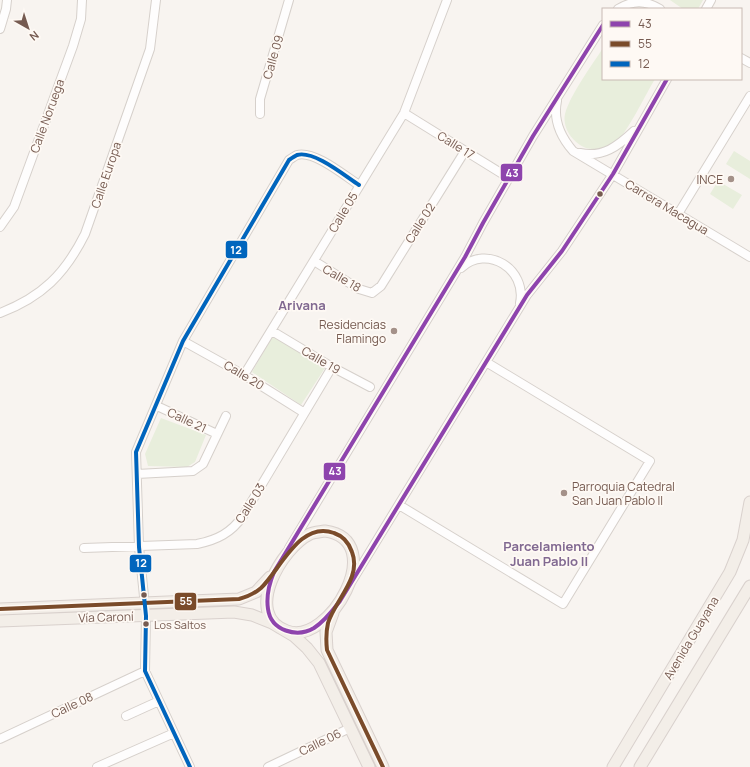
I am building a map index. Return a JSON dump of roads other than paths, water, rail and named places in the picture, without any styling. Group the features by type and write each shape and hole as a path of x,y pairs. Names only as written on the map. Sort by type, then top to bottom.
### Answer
{"main road":[{"name":"Avenida Guayana","path":"613,767 730,572 743,540 750,502"},
{"path":"340,601 326,618 314,628 302,633 284,630 271,618 268,608 268,590 274,572 294,546 309,534 324,531 337,534 347,542 354,560 351,577 340,601 329,621 326,641 327,650 383,767"},
{"name":"Vía Caroní","path":"0,609 245,598 261,588 274,572"},
{"name":"Avenida Guayana","path":"640,767 750,586"},
{"name":"Vía Caroní","path":"0,621 234,612 262,618 301,641 315,656 369,767"}],"street":[{"path":"0,29 7,0"},
{"name":"Calle Noruega","path":"0,227 14,207 73,46 81,19 82,0"},
{"name":"Calle Europa","path":"0,313 31,298 49,286 74,256 85,234 150,49 156,0"},
{"name":"Calle 09","path":"260,114 260,99 289,0"},
{"name":"Calle 05","path":"244,375 404,113 447,0"},
{"path":"620,8 627,4 639,1 646,2 658,8"},
{"path":"274,572 457,271 509,178 558,96 602,27"},
{"path":"340,601 517,311 537,280 562,251 612,174 666,80"},
{"name":"Carrera Macagua","path":"558,96 555,119 562,136 573,151 750,257"},
{"path":"678,214 750,96"},
{"name":"Calle 17","path":"404,113 509,178"},
{"path":"573,151 586,154 603,153 621,143 641,125"},
{"name":"Calle 02","path":"372,292 381,286 465,151"},
{"path":"190,767 145,671 146,616 139,547 136,452 157,406 183,341 289,160 297,155 306,155 317,158 359,185"},
{"path":"457,271 475,259 490,258 502,262 513,272 520,284 521,296 517,311"},
{"name":"Calle 18","path":"314,261 359,290 372,292"},
{"name":"Calle 19","path":"272,331 332,367 370,387"},
{"name":"Calle 20","path":"183,341 244,375 303,412"},
{"path":"399,505 563,604 650,461 486,362"},
{"name":"Calle 03","path":"84,548 197,544 212,541 226,534 236,526 303,412 332,367"},
{"name":"Calle 21","path":"157,406 217,434"},
{"path":"137,474 193,471 203,464 226,416"},
{"name":"Calle 08","path":"0,738 145,671"},
{"path":"126,716 159,702"},
{"name":"Calle 06","path":"268,767 350,728"},
{"path":"97,767 174,733"}],"place":[{"name":"INCE","path":"731,179"},
{"name":"Residencias Flamingo","path":"394,331"},
{"name":"Parroquia Catedral San Juan Pablo II","path":"564,493"},
{"name":"Los Saltos","path":"146,624"}],"district":[{"name":"Arivana","path":"302,305"},
{"name":"Parcelamiento Juan Pablo II","path":"549,554"}]}
